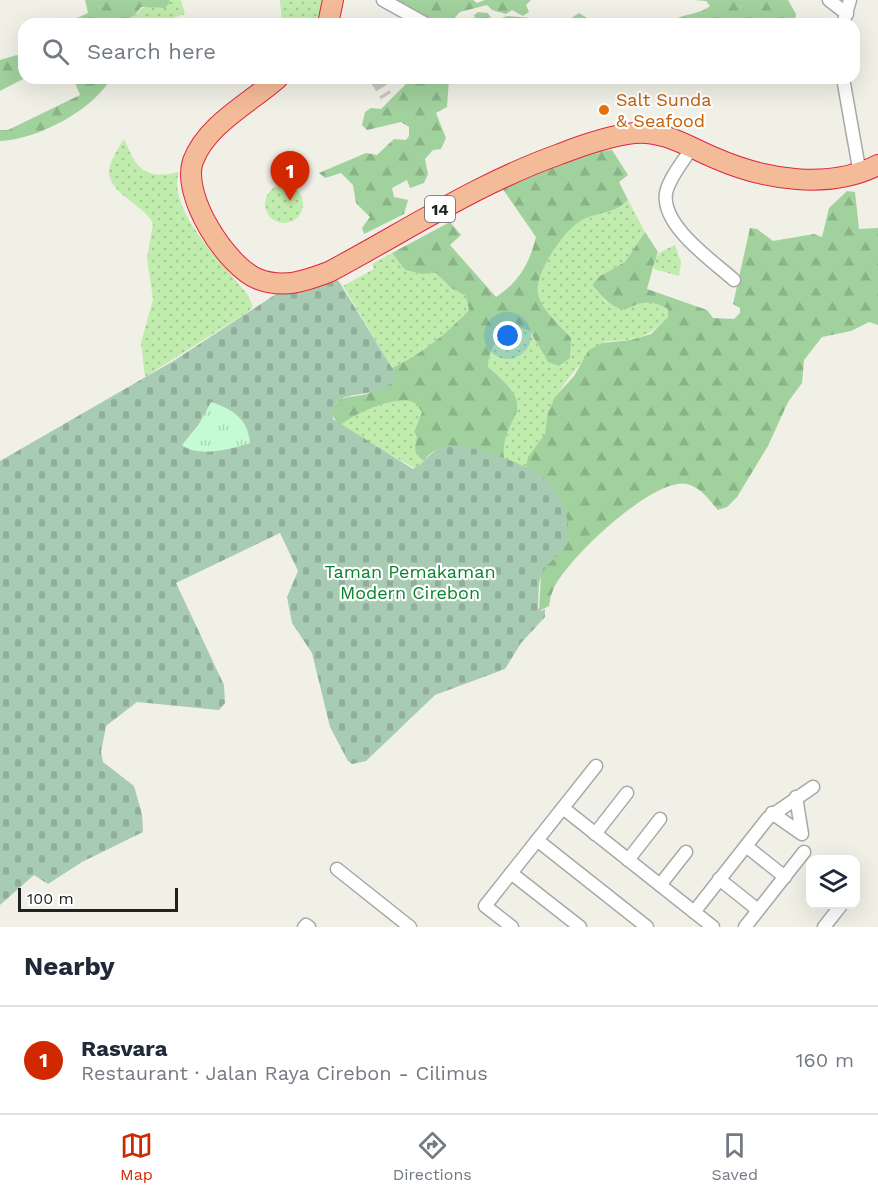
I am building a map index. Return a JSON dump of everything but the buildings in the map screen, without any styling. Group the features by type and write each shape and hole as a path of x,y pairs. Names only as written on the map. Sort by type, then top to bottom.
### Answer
{"highway":[{"path":"330,18 333,0"},
{"name":"14","path":"271,84 207,138 193,162 190,183 201,215 227,252 252,276 278,284 302,283 329,272 488,182 579,147 641,133 660,135 739,167 783,177 819,180 860,174 878,165"}],"street":[{"path":"383,0 415,18"},
{"path":"829,0 844,18"},
{"path":"845,18 850,0"},
{"path":"844,84 860,174"},
{"path":"692,148 667,191 669,207 680,230 688,240 734,280"},
{"path":"512,927 485,906 596,766"},
{"path":"694,912 772,813 813,787"},
{"path":"595,834 627,793"},
{"path":"772,813 802,834 796,797"},
{"path":"563,808 713,927"},
{"path":"628,860 660,819"},
{"path":"537,840 647,927"},
{"path":"746,846 785,877"},
{"path":"660,885 687,852"},
{"path":"745,927 804,852"},
{"path":"337,869 410,927"},
{"path":"512,873 580,927"},
{"path":"719,879 758,910"},
{"path":"824,927 838,909"},
{"path":"304,927 306,925 309,927"}],"green space":[{"path":"85,0 169,0 170,2 165,8 141,7 129,18 77,18 88,13"},
{"path":"169,0 181,0 185,14 173,18 130,18 144,8 157,8"},
{"path":"280,0 322,0 321,14 318,18 282,18"},
{"path":"389,0 473,0 477,3 485,0 531,0 526,5 529,12 523,16 512,10 506,14 492,10 487,5 460,12 455,18 409,18"},
{"path":"695,0 788,0 796,14 796,18 677,18 710,6 706,1"},
{"path":"478,12 488,13 491,18 475,18 474,15"},
{"path":"579,13 587,18 572,18"},
{"path":"507,16 531,18 501,18"},
{"path":"18,56 18,82 0,91 0,60"},
{"path":"75,84 107,84 92,101 63,121 30,135 0,141 0,130 8,130 80,95"},
{"path":"449,84 447,107 436,113 446,138 441,149 433,150 425,159 428,174 424,183 410,188 407,180 392,188 394,197 408,200 404,214 364,234 362,228 370,217 356,203 353,185 341,173 325,178 319,173 366,153 377,155 394,139 406,140 409,136 409,127 401,122 367,130 362,125 365,112 371,108 381,109 405,85"},
{"path":"124,139 133,158 143,170 157,174 179,172 177,187 189,220 212,253 247,294 253,306 249,311 145,377 141,343 153,299 147,258 153,224 142,210 112,183 109,174 110,165"},
{"path":"612,150 628,175 619,182 628,200 612,211 589,217 575,225 552,253 538,285 538,293 543,305 571,338 570,358 559,366 548,362 530,331 518,327 500,338 490,353 488,367 505,383 514,395 517,405 505,443 504,459 473,449 451,446 431,453 424,461 416,451 417,437 414,432 422,412 414,403 406,400 375,407 354,416 340,426 331,414 335,403 344,398 370,393 396,376 392,368 433,343 469,310 466,296 451,288 436,273 422,274 405,270 392,253 450,222 461,235 450,245 496,297 511,285 522,271 536,237 502,188 586,152"},
{"path":"284,185 297,191 303,204 297,217 284,223 271,217 265,204 271,191"},
{"path":"847,191 855,192 859,229 878,228 878,325 869,322 851,331 822,337 804,360 802,383 788,402 768,446 737,497 727,507 718,510 701,491 687,484 672,485 653,494 632,507 590,544 559,580 551,595 549,606 539,611 541,574 568,525 554,491 543,479 526,469 528,457 545,434 548,412 555,397 574,376 589,350 602,343 631,340 651,334 668,317 668,309 657,304 641,303 625,310 614,306 592,285 600,276 625,262 645,232 658,252 647,289 707,310 713,318 734,319 740,313 740,308 733,304 750,228 757,229 773,241 814,234 822,237 829,208"},
{"path":"628,200 645,232 625,262 600,276 592,285 606,302 625,310 641,303 651,303 668,309 668,317 644,336 604,342 589,354 552,404 548,414 546,433 526,469 504,459 505,443 517,405 514,395 505,383 488,367 490,353 500,338 518,327 530,331 548,362 571,338 547,311 540,299 538,285 541,275 552,253 575,225 589,217 612,211"},
{"path":"675,245 681,263 679,276 654,269 656,257"},
{"path":"392,253 405,270 422,274 436,273 451,288 466,296 469,310 433,343 392,368 343,286 374,269 372,264"},
{"name":"Taman Pemakaman Modern Cirebon","path":"338,280 397,376 382,389 353,395 337,402 332,409 333,419 413,469 442,447 466,447 512,461 547,480 561,499 569,532 566,544 541,576 538,609 541,611 545,609 545,617 521,643 505,669 435,695 366,761 352,764 348,761 330,727 312,653 292,623 287,597 298,571 280,533 176,583 224,685 225,703 219,710 137,702 106,726 101,752 103,762 134,786 142,814 143,832 82,862 48,884 34,875 0,905 0,461 175,360 276,294 304,292"},
{"path":"405,399 415,402 422,412 414,432 417,437 417,455 424,461 416,469 340,426 371,408"},
{"path":"211,402 238,416 246,427 250,443 225,450 206,452 189,449 182,445 199,424"}],"tunnel":[{"path":"379,84 386,96"}],"place":[{"name":"Salt Sunda & Seafood","path":"604,110"},
{"name":"Rasvara","path":"290,201"}]}
